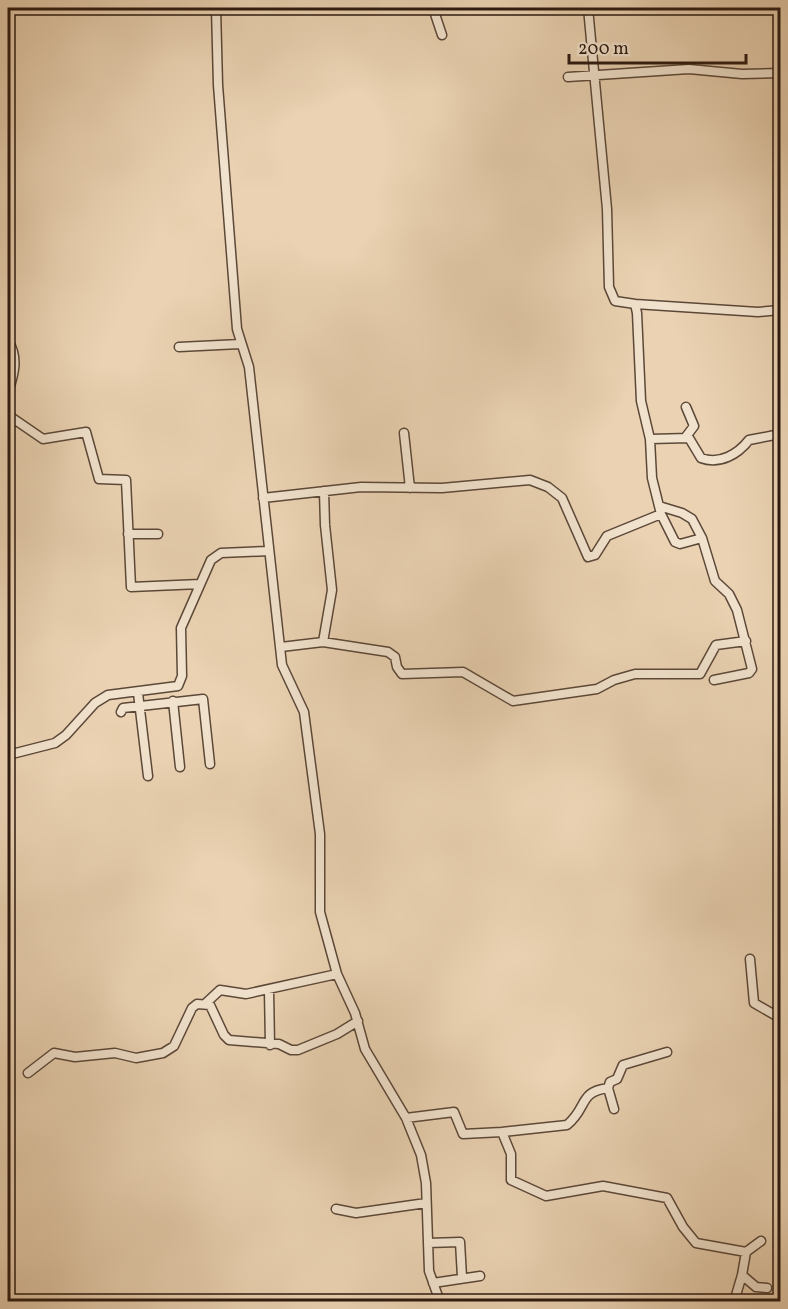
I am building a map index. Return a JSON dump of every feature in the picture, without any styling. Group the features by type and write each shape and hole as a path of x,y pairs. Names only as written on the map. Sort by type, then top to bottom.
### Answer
{"street":[{"path":"216,8 218,85 240,344 249,367 284,672 304,712 321,834 319,906 338,974 358,1021 367,1055 406,1118 424,1163 430,1275 440,1302"},
{"path":"433,8 442,35"},
{"path":"588,8 607,209 609,287 615,301 758,312 780,310"},
{"path":"568,77 596,77 689,69 742,74 780,73"},
{"path":"634,304 639,332 640,392 650,439 650,469 660,510 675,542 680,544 702,538"},
{"path":"8,340 15,357 15,369 8,393"},
{"path":"179,347 240,344"},
{"path":"685,438 694,426 686,407"},
{"path":"8,415 44,439 84,432 88,434 99,480 124,478 127,481 131,587 200,584"},
{"path":"404,433 410,488"},
{"path":"650,439 685,438 693,441 701,458 711,460 739,453 749,440 780,434"},
{"path":"263,498 361,487 472,486 520,480 538,482 562,498 588,557 595,555 607,536 660,510 690,516 702,538 715,581 732,600 746,640 752,671 714,680"},
{"path":"323,642 332,590 324,518 324,491"},
{"path":"128,534 158,534"},
{"path":"8,754 55,742 66,735 95,703 108,695 171,689 180,683 181,628 200,584 216,555 269,551"},
{"path":"281,647 323,642 392,654 402,674 463,672 513,701 597,689 614,680 635,674 700,674 716,645 746,640"},
{"path":"138,693 148,776"},
{"path":"121,712 123,708 139,705 204,700 210,764"},
{"path":"173,701 180,767"},
{"path":"750,958 754,1003 780,1018"},
{"path":"28,1073 54,1053 75,1057 115,1053 136,1058 169,1050 180,1037 192,1008 206,1003 220,990 246,994 338,974"},
{"path":"269,990 270,1045"},
{"path":"206,1003 214,1009 224,1035 229,1040 279,1044 291,1050 301,1050 338,1034 358,1021"},
{"path":"614,1109 608,1088 610,1082 617,1079 623,1065 667,1053"},
{"path":"406,1118 454,1112 461,1132 465,1134 567,1125 581,1109 589,1093 608,1088"},
{"path":"502,1132 511,1154 511,1180 520,1186 549,1196 595,1186 663,1197 670,1201 682,1227 696,1243 746,1252"},
{"path":"336,1209 356,1213 426,1203"},
{"path":"734,1302 746,1252 761,1241"},
{"path":"428,1243 460,1242 462,1277"},
{"path":"742,1275 756,1287 766,1288"},
{"path":"433,1283 480,1276"}]}
